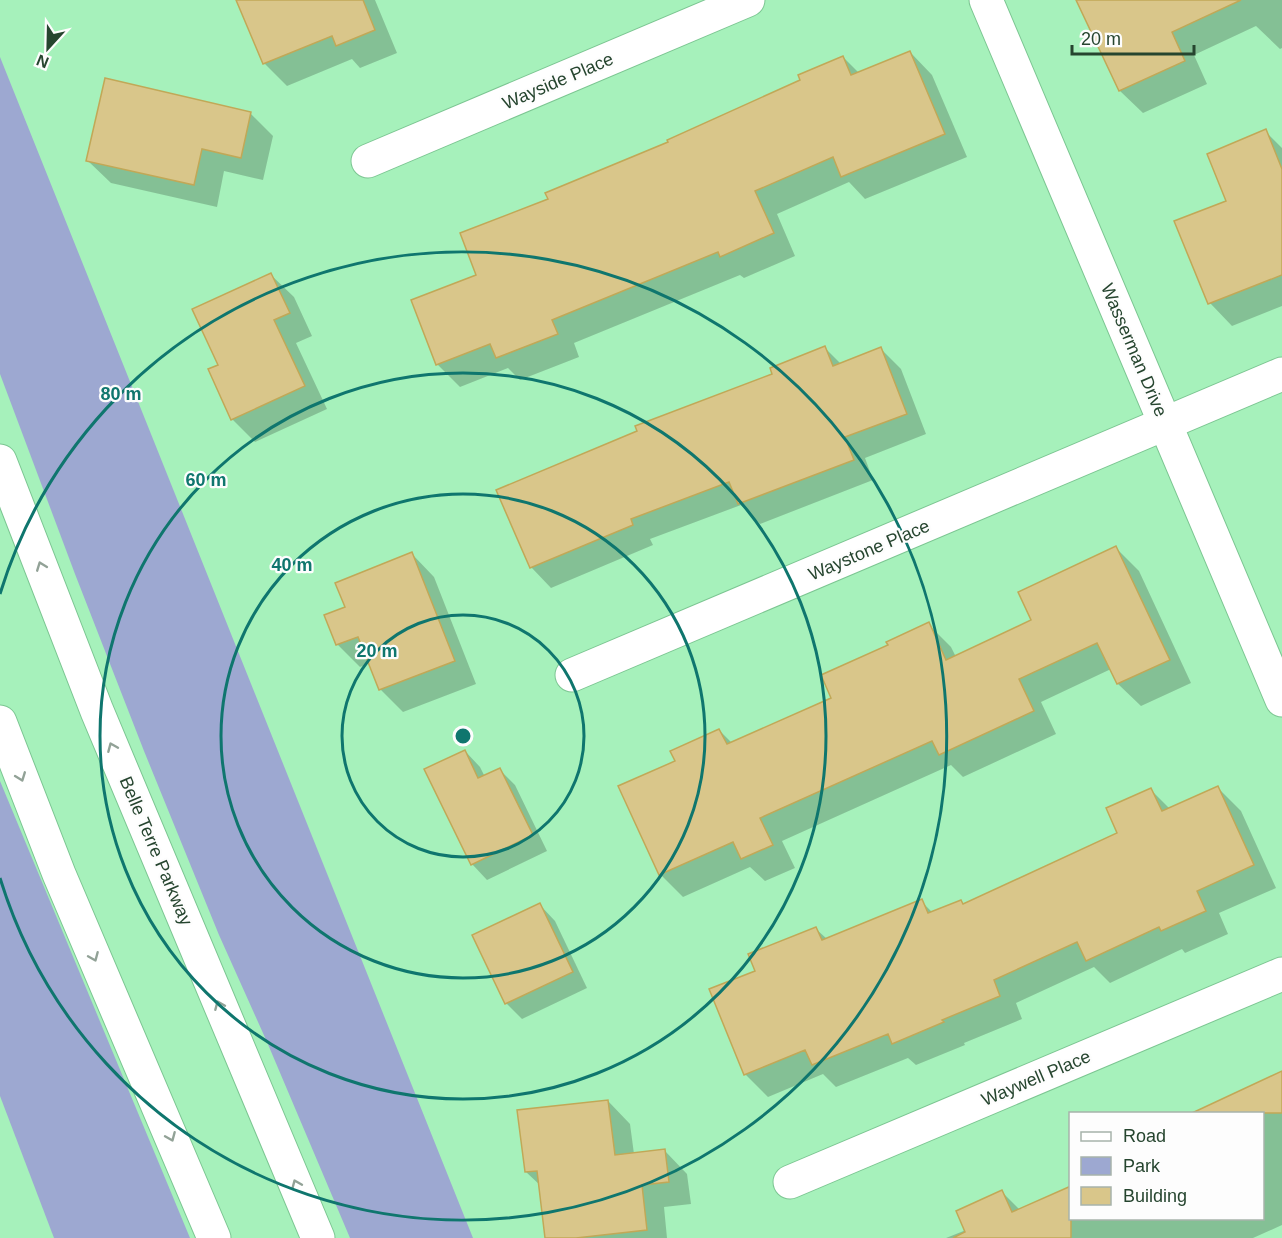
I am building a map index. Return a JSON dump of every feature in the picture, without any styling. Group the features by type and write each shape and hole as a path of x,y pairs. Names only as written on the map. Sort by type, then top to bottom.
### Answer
{"street":[{"name":"Wayside Place","path":"368,161 748,0"},
{"name":"Wasserman Drive","path":"986,0 1282,700"},
{"name":"Waystone Place","path":"572,675 1282,374"},
{"name":"Belle Terre Parkway","path":"0,461 97,711 318,1238"},
{"path":"0,722 59,874 214,1238"},
{"name":"Waywell Place","path":"790,1182 1282,974"}],"green space":[{"path":"0,57 473,1238 350,1238 219,935 144,751 0,374"},
{"path":"0,781 190,1238 54,1238 0,1096"}],"building":[{"path":"236,0 363,0 375,30 336,46 332,36 263,64"},
{"path":"1076,0 1241,0 1172,32 1185,61 1119,91"},
{"path":"910,51 945,134 841,177 833,157 755,191 774,233 720,257 718,252 552,320 558,334 496,358 490,344 436,365 411,300 476,275 460,233 548,199 545,193 668,142 667,140 800,80 798,75 843,56 851,75"},
{"path":"105,78 251,112 241,158 202,149 194,185 86,161"},
{"path":"1266,129 1282,169 1282,275 1208,304 1174,221 1226,201 1207,154"},
{"path":"271,273 290,313 274,320 305,386 231,420 208,369 218,365 192,309"},
{"path":"825,346 833,366 881,347 907,414 845,437 854,460 738,504 729,482 631,519 633,525 530,568 496,490 637,431 635,426 772,374 770,368"},
{"path":"1116,546 1170,660 1117,684 1097,643 1019,679 1034,711 939,755 932,741 760,818 773,845 741,859 733,842 659,875 618,786 675,761 670,751 719,729 727,744 831,698 821,675 888,645 886,642 929,622 946,660 1031,620 1018,592"},
{"path":"412,552 455,661 379,690 358,637 336,645 324,615 345,607 335,583"},
{"path":"465,750 478,778 500,768 533,835 471,865 424,769"},
{"path":"1218,786 1254,865 1197,891 1206,911 1161,931 1159,927 1086,961 1077,942 994,980 1000,996 892,1044 888,1034 812,1065 805,1050 744,1075 709,989 755,971 748,954 816,927 822,940 922,899 928,913 961,900 963,904 1117,833 1106,808 1151,788 1162,811"},
{"path":"540,903 573,972 505,1004 472,935"},
{"path":"1282,1071 1282,1113 1194,1112"},
{"path":"608,1100 615,1155 665,1149 669,1182 642,1185 647,1230 576,1238 545,1238 537,1171 525,1172 517,1110"},
{"path":"1069,1187 1071,1238 953,1238 965,1232 956,1211 1002,1190 1012,1212"}]}
